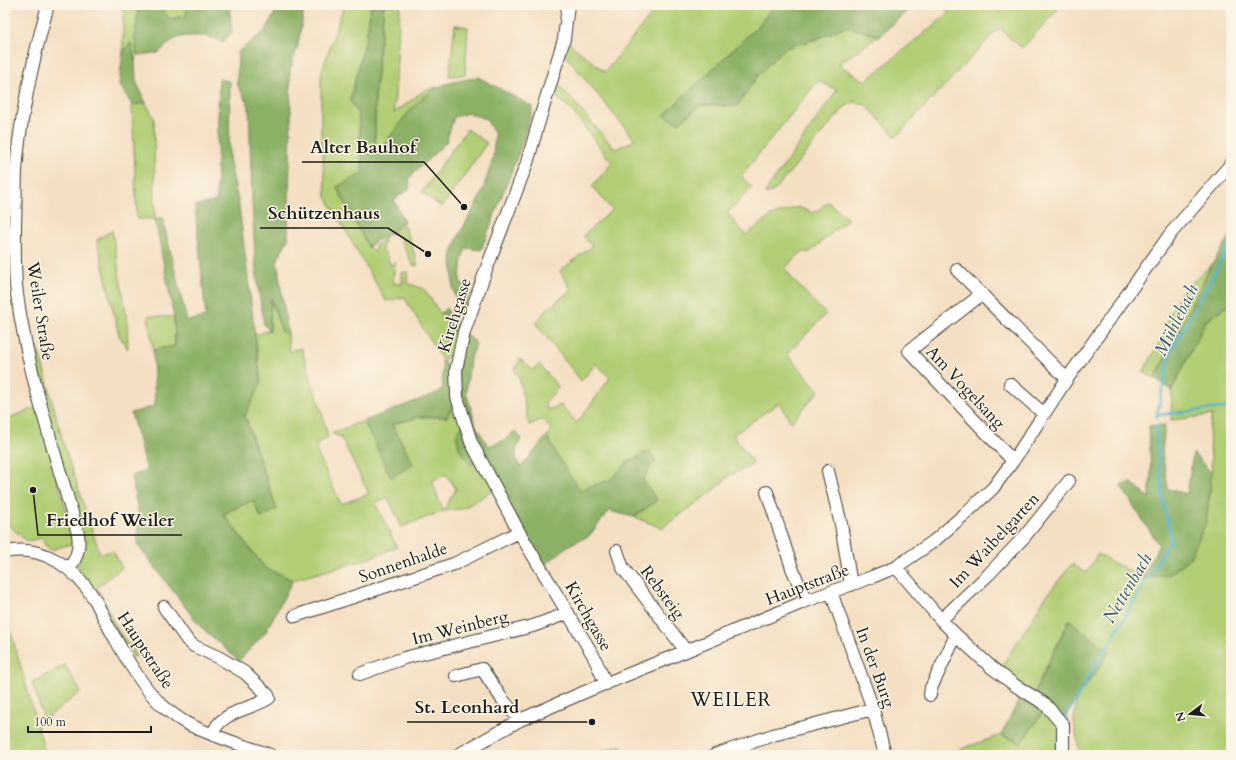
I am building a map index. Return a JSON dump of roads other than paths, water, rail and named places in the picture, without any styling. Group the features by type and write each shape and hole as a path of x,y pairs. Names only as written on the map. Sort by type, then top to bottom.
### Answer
{"street":[{"name":"Weiler Straße","path":"48,5 39,37 23,116 16,171 15,262 17,294 34,380 78,534 80,546 69,569"},
{"name":"Kirchgasse","path":"568,5 564,39 539,120 528,163 486,270 464,332 456,370 457,397 471,442 519,532 593,655 606,684"},
{"name":"Hauptstraße","path":"458,755 520,720 806,601 852,585 896,567 934,541 993,488 1067,379 1171,233 1231,164"},
{"path":"957,270 1067,379"},
{"name":"Am Vogelsang","path":"982,294 909,351 1012,461"},
{"path":"1010,384 1044,414"},
{"path":"828,471 841,524 852,585"},
{"name":"Im Waibelgarten","path":"941,620 989,574 1025,536 1069,481"},
{"path":"766,492 792,568 806,601"},
{"name":"Sonnenhalde","path":"295,616 454,564 519,532"},
{"name":"Hauptstraße","path":"6,548 44,554 69,569 82,582 95,600 123,651 144,684 162,706 187,724 213,735 270,755"},
{"name":"Rebsteig","path":"617,551 623,568 686,651"},
{"path":"896,567 941,620 956,635 991,667 1016,686 1045,704 1063,725 1063,755"},
{"name":"In der Burg","path":"831,592 873,709 885,755"},
{"path":"164,607 187,640 194,646 220,658 245,673 268,695 269,698 263,702 236,712 220,723 214,730 213,735"},
{"name":"Im Weinberg","path":"360,674 404,658 533,626 568,613"},
{"path":"930,695 931,688 956,635"},
{"path":"456,676 482,669 502,699 520,720"},
{"path":"715,755 773,735 873,709"}],"waterway":[{"name":"Mühlebach","path":"1157,415 1170,354 1231,242"},
{"name":"Nettenbach","path":"1157,417 1157,415 1231,407"},
{"name":"Nettenbach","path":"1066,722 1066,716 1171,539 1163,500 1156,435 1157,425"}],"place":[{"name":"Alter Bauhof","path":"464,207"},
{"name":"Schützenhaus","path":"428,254"},
{"name":"Friedhof Weiler","path":"33,490"},
{"name":"St. Leonhard","path":"592,722"}],"district":[{"name":"WEILER","path":"731,699"}]}
